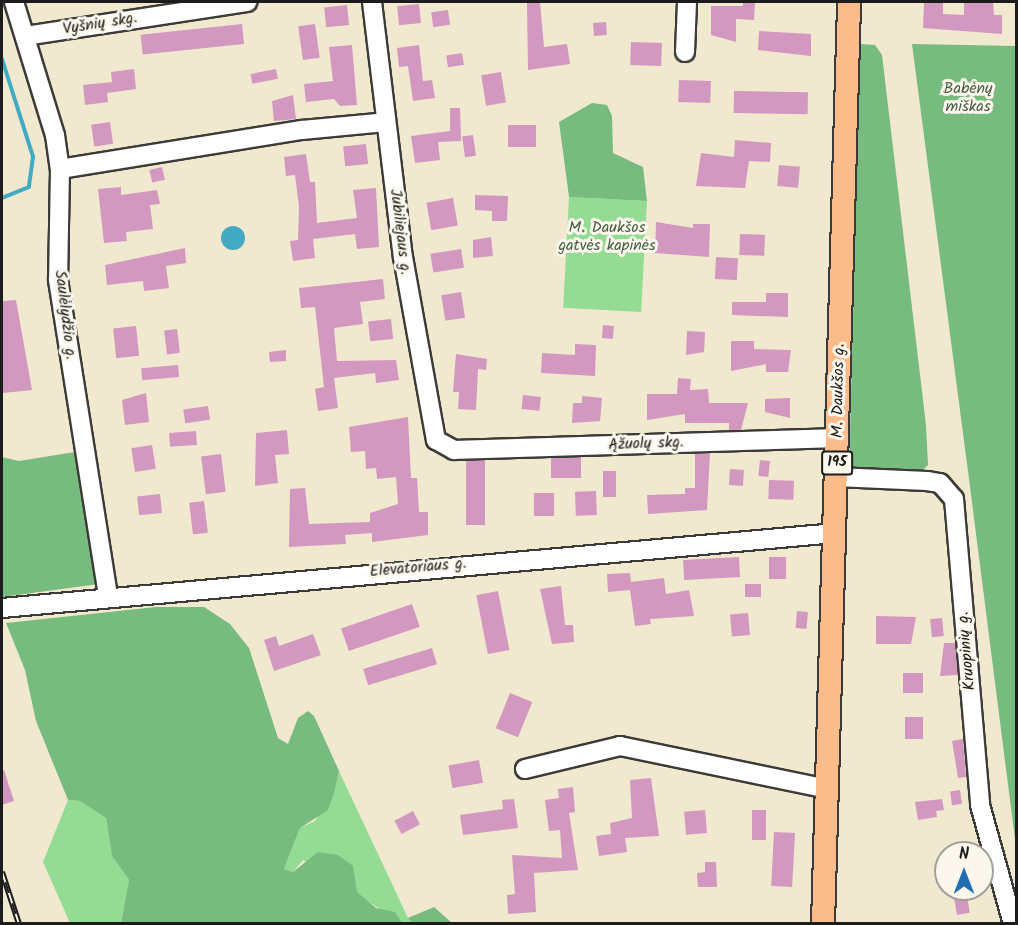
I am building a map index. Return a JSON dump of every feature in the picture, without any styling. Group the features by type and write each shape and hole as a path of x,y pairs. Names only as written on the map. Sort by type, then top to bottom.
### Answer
{"main road":[{"name":"M. Daukšos g.","path":"823,924 849,2"}],"street":[{"name":"Saulėlydžio g.","path":"14,2 56,135 60,169 58,280 108,597"},
{"name":"Vyšnių skg.","path":"25,36 247,2"},
{"name":"Jubiliejaus g.","path":"372,2 386,122 428,416 436,440 454,450"},
{"path":"685,52 687,2"},
{"path":"60,169 302,130 386,122"},
{"name":"Ąžuolų skg.","path":"454,450 838,438"},
{"name":"Kruopinių g.","path":"836,477 940,483 954,499 980,805 1013,924"},
{"name":"Elevatoriaus g.","path":"2,608 835,533"},
{"path":"525,769 620,746 827,789"}],"green space":[{"path":"860,44 875,45 882,55 926,425 928,465 918,475 849,473"},
{"name":"Babėnų miškas","path":"912,44 1016,46 1016,847 969,479"},
{"path":"592,103 607,105 612,116 613,153 643,167 647,201 569,197 559,122"},
{"name":"M. Daukšos gatvės kapinės","path":"569,197 647,201 641,312 563,308"},
{"path":"81,451 99,584 2,597 2,457 19,461"},
{"path":"156,607 204,607 230,624 249,648 278,738 288,744 298,718 308,711 314,716 339,771 328,810 300,828 284,869 293,872 318,852 338,855 353,866 357,892 376,908 395,912 402,923 121,923 129,880 112,856 106,818 80,801 68,800 36,721 25,670 6,623"},
{"path":"339,771 412,923 402,923 303,860 293,872 284,869 300,828 315,821 335,790"},
{"path":"68,800 80,801 106,818 112,856 129,880 121,923 70,923 43,862"},
{"path":"434,907 452,923 412,923 408,918"}],"water":[{"path":"233,226 241,230 245,238 241,246 233,250 225,246 221,238 225,230"}],"building":[{"path":"527,2 540,2 544,47 567,44 570,64 528,70"},
{"path":"743,2 755,2 754,20 736,19 736,42 711,35 711,6 743,6"},
{"path":"924,2 943,2 943,14 964,15 964,2 993,2 994,15 1002,15 1002,34 923,28"},
{"path":"419,4 421,23 399,25 397,6"},
{"path":"347,5 349,25 326,27 324,7"},
{"path":"448,10 450,25 433,27 431,12"},
{"path":"606,22 607,35 594,36 593,23"},
{"path":"242,24 244,44 143,55 141,35"},
{"path":"315,24 320,58 303,60 298,26"},
{"path":"759,31 811,34 811,56 758,50"},
{"path":"631,42 662,43 661,66 630,65"},
{"path":"352,45 357,105 340,106 334,99 306,102 304,84 333,81 329,47"},
{"path":"419,45 423,81 432,80 435,98 413,101 408,66 399,67 397,48"},
{"path":"462,53 464,65 448,67 446,56"},
{"path":"134,69 136,89 107,93 108,102 85,105 83,85 112,82 111,72"},
{"path":"276,69 278,79 252,84 250,74"},
{"path":"501,72 506,103 486,106 481,75"},
{"path":"679,80 711,81 710,103 678,102"},
{"path":"734,91 808,92 808,114 734,113"},
{"path":"293,95 296,119 274,121 272,101"},
{"path":"450,108 460,108 461,141 438,142 440,160 415,163 411,136 450,131"},
{"path":"110,122 113,144 94,146 91,125"},
{"path":"508,125 536,125 536,147 508,147"},
{"path":"473,135 476,156 465,157 462,137"},
{"path":"735,140 771,143 770,162 749,161 745,188 696,186 701,153 734,157"},
{"path":"366,144 368,164 345,166 343,146"},
{"path":"306,154 310,182 315,182 317,223 357,218 353,190 376,188 379,247 357,249 355,234 313,239 315,258 293,261 290,241 298,240 299,207 295,175 286,176 284,157"},
{"path":"779,165 800,167 798,188 777,186"},
{"path":"162,167 165,180 152,183 149,170"},
{"path":"121,187 121,195 157,190 160,204 150,205 153,229 126,232 127,241 104,243 98,189"},
{"path":"475,195 508,196 507,221 492,221 492,211 475,210"},
{"path":"453,198 458,226 431,230 426,203"},
{"path":"656,222 693,228 693,224 710,224 709,257 655,253"},
{"path":"740,234 765,235 764,256 739,255"},
{"path":"491,237 493,256 473,258 473,240"},
{"path":"185,248 186,263 166,266 169,288 144,291 143,281 107,285 105,265"},
{"path":"461,249 464,268 433,273 430,254"},
{"path":"716,257 738,258 737,280 715,279"},
{"path":"383,279 385,299 360,302 363,324 334,328 337,361 396,360 399,380 376,383 375,373 334,378 338,408 318,411 315,389 324,387 315,307 301,308 299,288"},
{"path":"461,292 465,318 445,321 441,295"},
{"path":"766,293 788,293 788,317 732,315 732,302 766,302"},
{"path":"16,300 32,390 3,393 2,301"},
{"path":"391,319 393,339 370,341 368,321"},
{"path":"603,325 614,326 613,339 602,338"},
{"path":"136,326 139,356 116,358 113,328"},
{"path":"177,329 180,353 167,354 164,331"},
{"path":"687,331 705,332 704,352 686,355"},
{"path":"731,341 754,341 754,349 791,350 788,372 766,372 766,364 731,371"},
{"path":"575,344 596,345 595,376 541,373 542,353 575,355"},
{"path":"286,350 286,361 270,362 269,352"},
{"path":"456,354 487,359 486,370 478,369 476,410 458,409 459,392 453,392"},
{"path":"178,365 179,377 142,380 141,368"},
{"path":"678,378 691,379 690,390 708,389 709,403 748,403 741,430 729,430 729,423 685,423 685,414 647,420 647,394 677,394"},
{"path":"146,393 149,422 125,425 122,400"},
{"path":"523,395 541,397 539,411 522,409"},
{"path":"582,396 602,398 600,421 572,423 573,403 582,403"},
{"path":"790,398 790,418 765,412 765,399"},
{"path":"208,406 210,420 185,423 183,409"},
{"path":"408,417 411,478 417,478 419,512 428,512 428,535 372,542 372,533 345,535 346,544 289,547 290,489 305,488 309,524 370,522 370,513 398,504 396,477 377,479 376,468 366,469 365,451 351,452 349,427"},
{"path":"287,430 289,454 275,455 278,483 255,486 256,433"},
{"path":"196,431 197,445 170,447 169,433"},
{"path":"152,445 156,469 135,472 131,448"},
{"path":"710,453 707,510 648,514 647,495 685,494 685,488 695,488 695,454"},
{"path":"221,454 226,492 206,494 201,456"},
{"path":"551,457 581,457 581,478 551,478"},
{"path":"466,460 485,460 485,525 466,525"},
{"path":"760,460 770,461 768,477 758,476"},
{"path":"730,469 744,470 743,486 729,485"},
{"path":"603,471 616,471 616,497 603,497"},
{"path":"769,480 794,481 793,500 768,499"},
{"path":"596,491 597,515 576,516 575,492"},
{"path":"534,493 554,493 554,516 534,516"},
{"path":"160,494 162,513 139,515 137,496"},
{"path":"204,501 208,533 193,535 189,503"},
{"path":"739,557 740,577 684,580 683,560"},
{"path":"769,557 786,557 786,579 769,579"},
{"path":"630,573 631,582 664,578 666,594 689,590 694,616 650,619 651,624 635,626 630,590 608,592 607,574"},
{"path":"745,584 761,584 761,597 745,597"},
{"path":"561,586 565,625 573,625 574,642 552,644 540,589"},
{"path":"498,591 509,650 488,654 476,595"},
{"path":"412,604 420,627 349,651 341,628"},
{"path":"797,611 808,612 806,629 796,628"},
{"path":"748,613 750,635 732,636 730,615"},
{"path":"876,616 916,617 911,644 876,644"},
{"path":"942,618 944,636 932,637 930,619"},
{"path":"313,634 321,655 274,671 264,640 276,636 279,646"},
{"path":"944,643 955,643 958,675 940,676"},
{"path":"432,648 437,664 368,685 363,669"},
{"path":"903,673 923,673 923,693 903,693"},
{"path":"510,693 532,702 518,737 496,728"},
{"path":"905,717 923,717 923,739 905,739"},
{"path":"963,739 966,777 958,778 952,741"},
{"path":"479,760 483,783 452,788 448,765"},
{"path":"4,770 14,801 2,805 2,771"},
{"path":"651,778 659,836 625,838 627,852 599,856 596,836 611,834 610,823 632,818 630,780"},
{"path":"573,787 575,812 569,813 578,870 534,873 536,912 508,914 507,895 515,894 512,855 562,858 560,830 549,831 545,800 559,798 558,789"},
{"path":"960,790 962,804 952,805 950,791"},
{"path":"514,799 518,828 463,835 460,815 503,809 502,800"},
{"path":"942,799 944,810 936,811 937,817 918,820 915,802"},
{"path":"705,810 707,833 686,835 684,812"},
{"path":"752,810 766,810 766,840 752,840"},
{"path":"413,811 420,824 402,834 394,821"},
{"path":"774,832 795,833 792,887 771,886"},
{"path":"705,862 716,862 717,887 698,887 697,873 705,872"},
{"path":"955,901 968,901 970,913 957,915"}],"waterway":[{"path":"2,59 33,157 29,187 2,198"}],"railway":[{"path":"2,872 19,924"}]}
